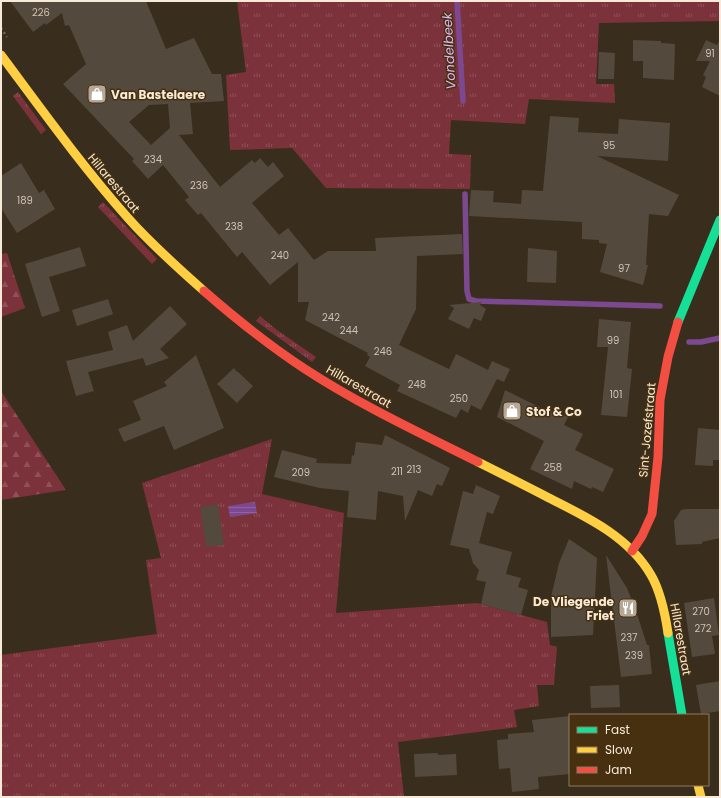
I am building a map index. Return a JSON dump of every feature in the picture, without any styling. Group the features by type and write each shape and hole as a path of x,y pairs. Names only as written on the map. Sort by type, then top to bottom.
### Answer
{"main road":[{"name":"Hillarestraat","path":"1,55 88,171 129,219 179,269 221,306 260,337 305,369 375,410 590,519 607,530 632,551 652,576 664,605 682,714"},
{"name":"Sint-Jozefstraat","path":"632,551 642,536 652,514 658,456 660,400 668,357 680,316 720,220"},
{"path":"698,786 701,797"}],"path":[{"path":"1,28 10,40"}],"green space":[{"path":"237,1 720,1 720,21 599,23 596,84 614,84 615,103 529,99 525,124 451,120 449,154 471,155 470,189 326,188 292,148 230,150 226,75 246,72"},
{"path":"18,92 46,130 41,134 13,96"},
{"path":"103,202 157,259 152,264 98,207"},
{"path":"7,253 25,308 1,317 1,254"},
{"path":"260,316 277,330 316,357 312,362 256,321"},
{"path":"353,380 388,399 385,404 350,385"},
{"path":"1,391 66,490 1,500"},
{"path":"272,439 262,494 344,513 336,613 477,603 547,622 550,645 557,647 554,685 537,685 539,706 514,710 517,727 398,742 404,797 1,797 1,655 157,634 146,560 161,558 142,483"}],"shaded area":[{"path":"255,502 257,513 230,517 228,506"}],"building":[{"path":"10,1 146,1 166,49 194,38 212,74 221,74 224,101 190,103 193,134 179,135 220,187 252,160 255,163 260,158 268,167 273,162 284,176 252,203 279,235 288,228 314,260 328,251 376,251 375,238 462,234 463,254 417,256 416,309 399,345 449,369 456,354 488,370 492,361 510,369 504,382 497,379 481,410 471,405 468,413 461,409 456,418 397,391 400,385 365,366 370,357 367,355 368,353 305,320 309,302 298,302 298,262 270,285 242,252 237,257 201,213 198,215 185,200 189,197 163,165 148,179 132,161 134,159 63,84 86,64 69,25 65,26 62,13 46,25 45,23 33,32","holes":["168,104 170,128 151,145 129,122 149,105"]},
{"path":"633,40 661,41 661,43 675,44 674,80 643,78 643,61 633,61"},
{"path":"706,40 717,45 720,40 720,96 702,87 706,77 703,75 710,61 696,61"},
{"path":"599,52 615,53 614,79 598,79"},
{"path":"550,116 579,118 578,132 618,134 619,119 670,123 668,161 597,156 679,195 668,216 649,214 646,265 648,265 643,285 600,272 607,244 599,243 599,240 582,239 582,222 469,216 471,190 494,191 493,202 521,204 522,190 543,191"},
{"path":"21,163 39,193 44,190 55,209 17,233 1,208 1,176"},
{"path":"80,247 86,266 49,277 60,311 42,317 25,264"},
{"path":"528,248 557,251 556,283 527,282"},
{"path":"108,299 113,314 77,326 72,310"},
{"path":"482,302 480,305 486,309 481,321 474,318 469,329 448,319 454,308 449,305"},
{"path":"170,306 187,324 160,349 169,358 146,366 143,358 88,372 94,391 76,396 66,361 113,350 108,332 127,325 133,341"},
{"path":"599,319 631,322 627,368 632,369 627,417 601,415 608,347 597,347"},
{"path":"196,355 224,428 174,450 164,426 124,442 118,429 141,420 133,401 167,386 164,382"},
{"path":"234,368 253,386 237,403 217,384"},
{"path":"505,390 547,411 548,409 568,417 564,425 583,434 575,450 614,469 603,492 592,487 591,489 574,481 572,489 530,469 544,441 497,417"},
{"path":"698,428 720,430 720,460 713,460 713,466 695,465"},
{"path":"385,435 450,468 442,486 437,484 432,496 418,490 405,521 403,496 378,491 376,520 347,517 349,491 320,488 274,477 282,450 317,459 316,463 351,464 356,442 382,445"},
{"path":"476,485 500,496 493,514 487,512 479,543 512,552 506,574 521,578 518,587 528,590 521,615 481,604 486,582 476,580 479,570 473,563 469,549 450,545 463,491 473,494"},
{"path":"218,504 224,545 206,547 200,507"},
{"path":"720,509 720,538 702,542 702,544 676,545 674,521 681,510"},
{"path":"569,539 597,558 593,635 551,637 551,597 559,563"},
{"path":"606,555 627,588 636,611 647,645 649,645 652,674 621,677"},
{"path":"714,598 719,635 712,636 715,654 692,657 684,603"},
{"path":"720,681 720,711 701,714 696,685"},
{"path":"619,685 620,707 591,708 590,686"},
{"path":"569,716 569,774 538,777 539,789 512,792 510,768 499,769 497,740 508,739 508,734 534,732 532,720"},
{"path":"438,753 438,755 456,754 457,775 415,777 414,754"}],"waterway":[{"name":"Vondelbeek","path":"457,1 463,101"},
{"path":"465,194 467,291 469,299 476,301 660,306"},
{"name":"Vondelbeek","path":"689,342 701,342 720,338"}],"traffic: fast":[{"path":"678,322 720,220"},
{"path":"668,633 682,714"}],"traffic: slow":[{"path":"1,55 63,138 128,218 175,265 204,291"},
{"path":"478,462 563,505 606,529 619,539 642,562 651,575 662,603 668,633"},
{"path":"698,786 701,797"}],"traffic: jam":[{"path":"204,291 266,342 326,382 390,418 478,462"},
{"path":"632,551 642,536 652,514 658,457 660,400 668,357 678,322"}],"place":[{"name":"Van Bastelaere","path":"97,94"},
{"name":"Stof & Co","path":"512,411"},
{"name":"De Vliegende Friet","path":"628,608"}]}
